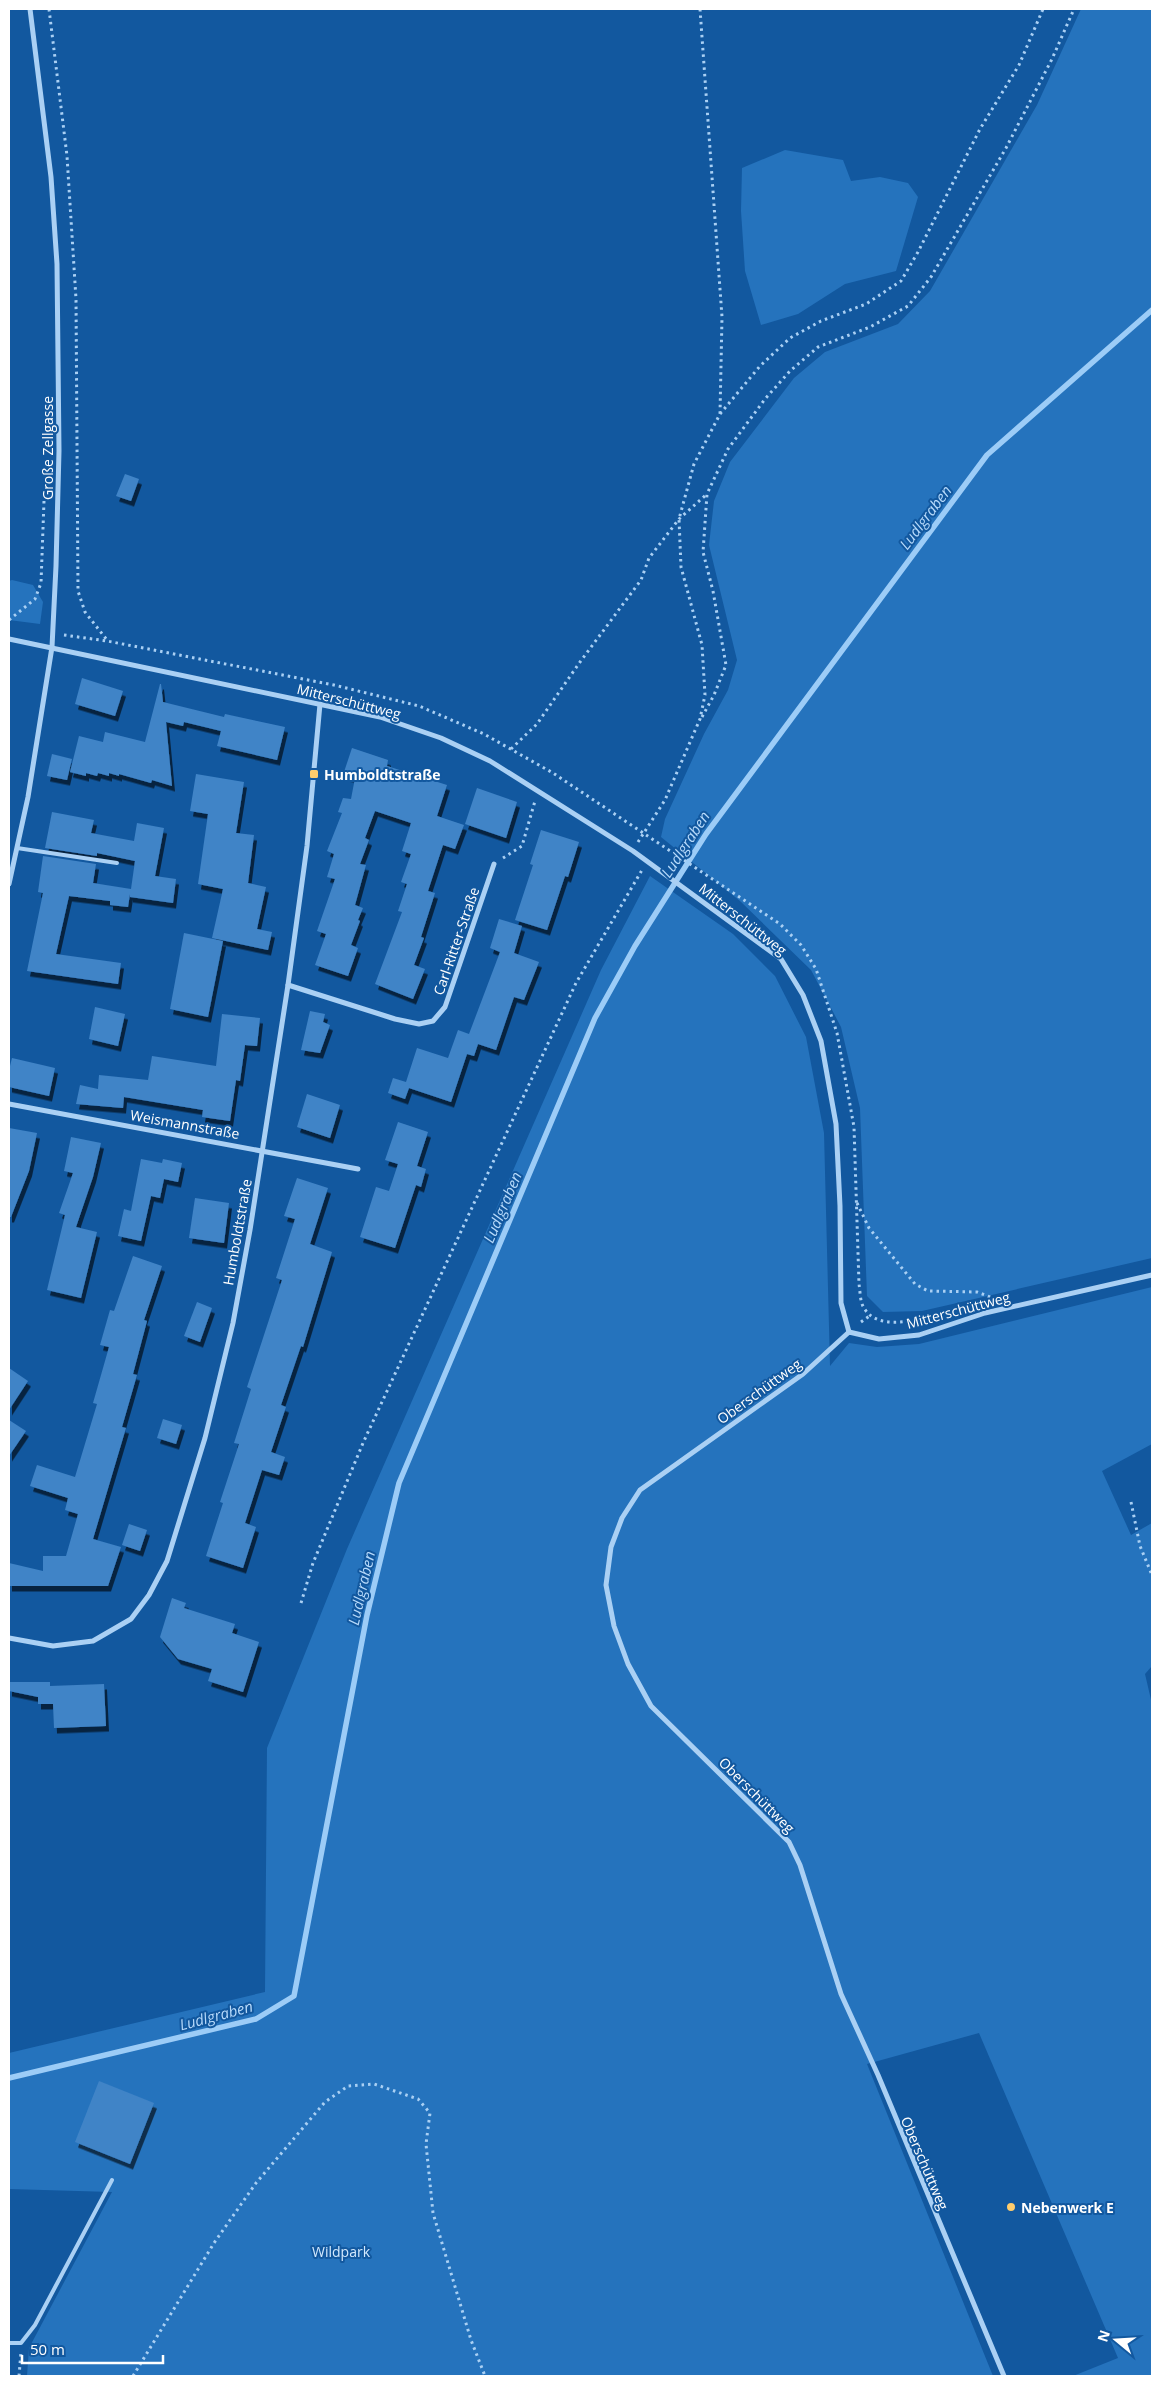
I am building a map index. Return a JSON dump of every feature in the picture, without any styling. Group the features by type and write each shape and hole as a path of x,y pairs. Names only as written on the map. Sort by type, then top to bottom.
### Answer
{"street":[{"name":"Große Zellgasse","path":"9,884 28,797 52,647 59,451 57,264 51,177 30,9"},
{"name":"Mitterschüttweg","path":"9,639 380,717 441,738 490,761 648,861 781,959 803,995 820,1041 836,1124 840,1206 841,1303 849,1332 879,1340 919,1335 985,1313 1152,1275"},
{"name":"Humboldtstraße","path":"9,1638 53,1646 93,1641 131,1619 148,1595 167,1562 205,1438 233,1323 263,1150 288,985 307,846 320,704"},
{"name":"Carl-Ritter-Straße","path":"288,985 394,1020 419,1024 434,1021 445,1007 494,864"},
{"name":"Weismannstraße","path":"9,1104 358,1169"},
{"name":"Oberschüttweg","path":"849,1332 802,1374 640,1490 622,1518 614,1540 606,1585 614,1626 628,1664 651,1706 789,1842 800,1865 841,1994 878,2075 1004,2376"}],"lane":[{"path":"16,848 117,863"},
{"path":"9,2342 21,2343 35,2325 112,2180"}],"path":[{"path":"49,9 67,156 76,298 78,591 84,612 107,641"},
{"path":"700,9 722,317 720,414"},
{"path":"700,720 705,695 702,645 681,566 679,519 694,464 720,414 760,366 790,338 821,321 866,304 901,281 918,252 980,129 1019,65 1043,9"},
{"path":"632,851 656,818 700,720 717,689 726,665 713,591 702,552 707,494 728,449 765,398 790,371 818,347 870,327 908,306 931,277 1006,148 1052,59 1074,9"},
{"path":"9,620 35,599 41,583 44,493"},
{"path":"511,749 537,724 641,580 649,558 679,519 707,494"},
{"path":"494,864 522,846 538,791"},
{"path":"666,849 780,924 801,945 816,969 837,1033 854,1127 862,1304 871,1315 884,1322 906,1322 941,1314"},
{"path":"301,1603 313,1563 363,1443 576,983 648,861"},
{"path":"856,1200 869,1228 915,1284 928,1291 977,1292 997,1300 990,1302"},
{"path":"1131,1502 1140,1546 1152,1575"},
{"path":"133,2376 214,2243 256,2183 325,2102 348,2086 374,2084 418,2099 430,2113 426,2144 433,2213 471,2340 485,2376"},
{"path":"19,2376 21,2343"}],"green space":[{"path":"1081,9 1152,9 1152,1258 922,1311 883,1312 867,1296 860,1108 841,1027 811,970 740,901 661,837 665,819 704,734 728,690 737,660 709,545 714,501 730,462 794,378 825,352 898,324 930,291 1037,105"},
{"path":"785,150 843,160 851,181 880,177 908,183 918,197 896,271 845,284 798,314 761,325 745,271 741,211 742,168"},
{"path":"9,581 33,585 43,602 40,624 9,620"},
{"name":"Wildpark","path":"650,876 733,934 775,976 806,1037 824,1133 830,1366 849,1343 877,1347 919,1344 1152,1287 1152,1444 1102,1471 1131,1535 1152,1523 1152,1666 1145,1674 1152,1704 1152,2376 1073,2376 1118,2358 979,2033 867,2064 993,2376 27,2376 29,2348 112,2192 9,2189 9,2053 265,1992 267,1748 347,1549 601,970"}],"building":[{"path":"125,474 139,479 131,501 116,496"},
{"path":"82,678 123,691 115,716 75,704"},
{"path":"160,684 163,702 224,717 225,714 285,727 277,760 217,746 221,731 184,722 183,726 166,722 172,786 152,780 151,783 119,774 119,776 109,773 109,776 98,773 97,776 86,773 86,776 70,772 79,736 103,742 105,732 145,742"},
{"path":"352,748 388,760 387,766 447,785 437,816 464,825 455,849 443,845 428,891 435,893 421,937 424,938 414,965 425,969 413,999 375,984 402,912 398,911 407,884 401,882 411,854 402,851 411,823 375,811 365,838 369,840 360,864 366,865 355,905 363,908 351,945 358,948 348,976 315,965 326,934 317,931 335,879 327,877 334,854 327,851 342,813 338,812 343,798 351,799 355,778 343,775"},
{"path":"52,754 72,759 67,780 47,776"},
{"path":"196,774 244,782 236,833 254,835 248,883 266,887 257,929 272,932 268,950 212,938 223,889 198,884 208,814 190,811"},
{"path":"477,788 517,802 506,838 465,824"},
{"path":"52,812 94,820 91,833 134,841 137,823 164,828 155,876 176,879 173,903 130,897 130,894 128,907 110,905 110,901 69,896 56,954 121,963 118,984 27,971 43,893 38,892 43,856 96,864 93,883 131,889 135,861 97,853 97,856 45,848"},
{"path":"541,830 579,842 568,877 565,876 547,930 515,920 533,865 530,864"},
{"path":"499,919 522,926 514,953 539,962 524,1000 514,997 496,1050 478,1044 474,1056 467,1054 451,1102 409,1088 405,1099 388,1093 393,1078 406,1082 417,1048 448,1058 458,1030 469,1034 500,952 490,948"},
{"path":"184,933 223,941 208,1017 170,1009"},
{"path":"95,1007 125,1014 118,1046 89,1039"},
{"path":"310,1011 325,1014 323,1022 330,1025 320,1053 301,1050"},
{"path":"222,1014 260,1018 257,1046 245,1045 240,1081 236,1080 230,1121 202,1117 203,1110 124,1097 123,1108 76,1104 80,1085 98,1089 99,1075 148,1080 152,1056 216,1066"},
{"path":"12,1058 55,1068 49,1096 9,1087 9,1070"},
{"path":"307,1094 340,1105 330,1138 297,1127"},
{"path":"398,1122 428,1132 417,1166 426,1169 421,1187 416,1185 395,1248 360,1237 376,1187 389,1191 398,1164 385,1160"},
{"path":"9,1128 37,1133 29,1171 11,1217 9,1217"},
{"path":"71,1137 101,1143 93,1177 76,1227 97,1232 81,1298 47,1290 65,1215 59,1213 73,1173 64,1171"},
{"path":"141,1159 162,1163 163,1159 182,1163 178,1182 164,1179 160,1198 151,1196 141,1241 118,1236 124,1209 131,1211"},
{"path":"297,1178 328,1188 310,1244 332,1252 303,1347 301,1346 281,1405 286,1407 271,1452 285,1457 279,1475 262,1470 245,1523 256,1527 243,1568 206,1556 223,1503 220,1502 239,1444 234,1443 251,1389 247,1387 282,1280 276,1278 295,1219 284,1216"},
{"path":"195,1198 229,1203 224,1243 189,1238"},
{"path":"133,1256 162,1266 144,1320 147,1321 133,1374 137,1375 122,1427 126,1428 93,1539 121,1547 108,1586 9,1586 9,1563 43,1571 43,1556 66,1556 78,1514 65,1510 68,1498 30,1486 37,1465 75,1477 97,1404 93,1403 109,1347 100,1345 110,1310 114,1311"},
{"path":"197,1302 212,1308 200,1342 184,1336"},
{"path":"9,1368 28,1381 9,1410"},
{"path":"163,1419 182,1425 176,1444 157,1438"},
{"path":"9,1420 26,1431 9,1456"},
{"path":"129,1524 147,1530 140,1551 122,1545"},
{"path":"172,1598 186,1603 184,1608 235,1624 232,1633 259,1642 243,1692 208,1681 212,1669 178,1659 160,1637"},
{"path":"9,1682 50,1682 50,1686 104,1684 106,1726 54,1728 53,1704 38,1704 38,1697 9,1691"},
{"path":"99,2081 154,2103 130,2164 75,2142"}],"waterway":[{"name":"Ludlgraben","path":"9,2078 256,2019 294,1996 367,1615 399,1483 595,1018 635,946 706,834 987,455 1152,310"}],"place":[{"name":"Humboldtstraße","path":"314,774"},
{"name":"Nebenwerk E","path":"1011,2207"}]}
